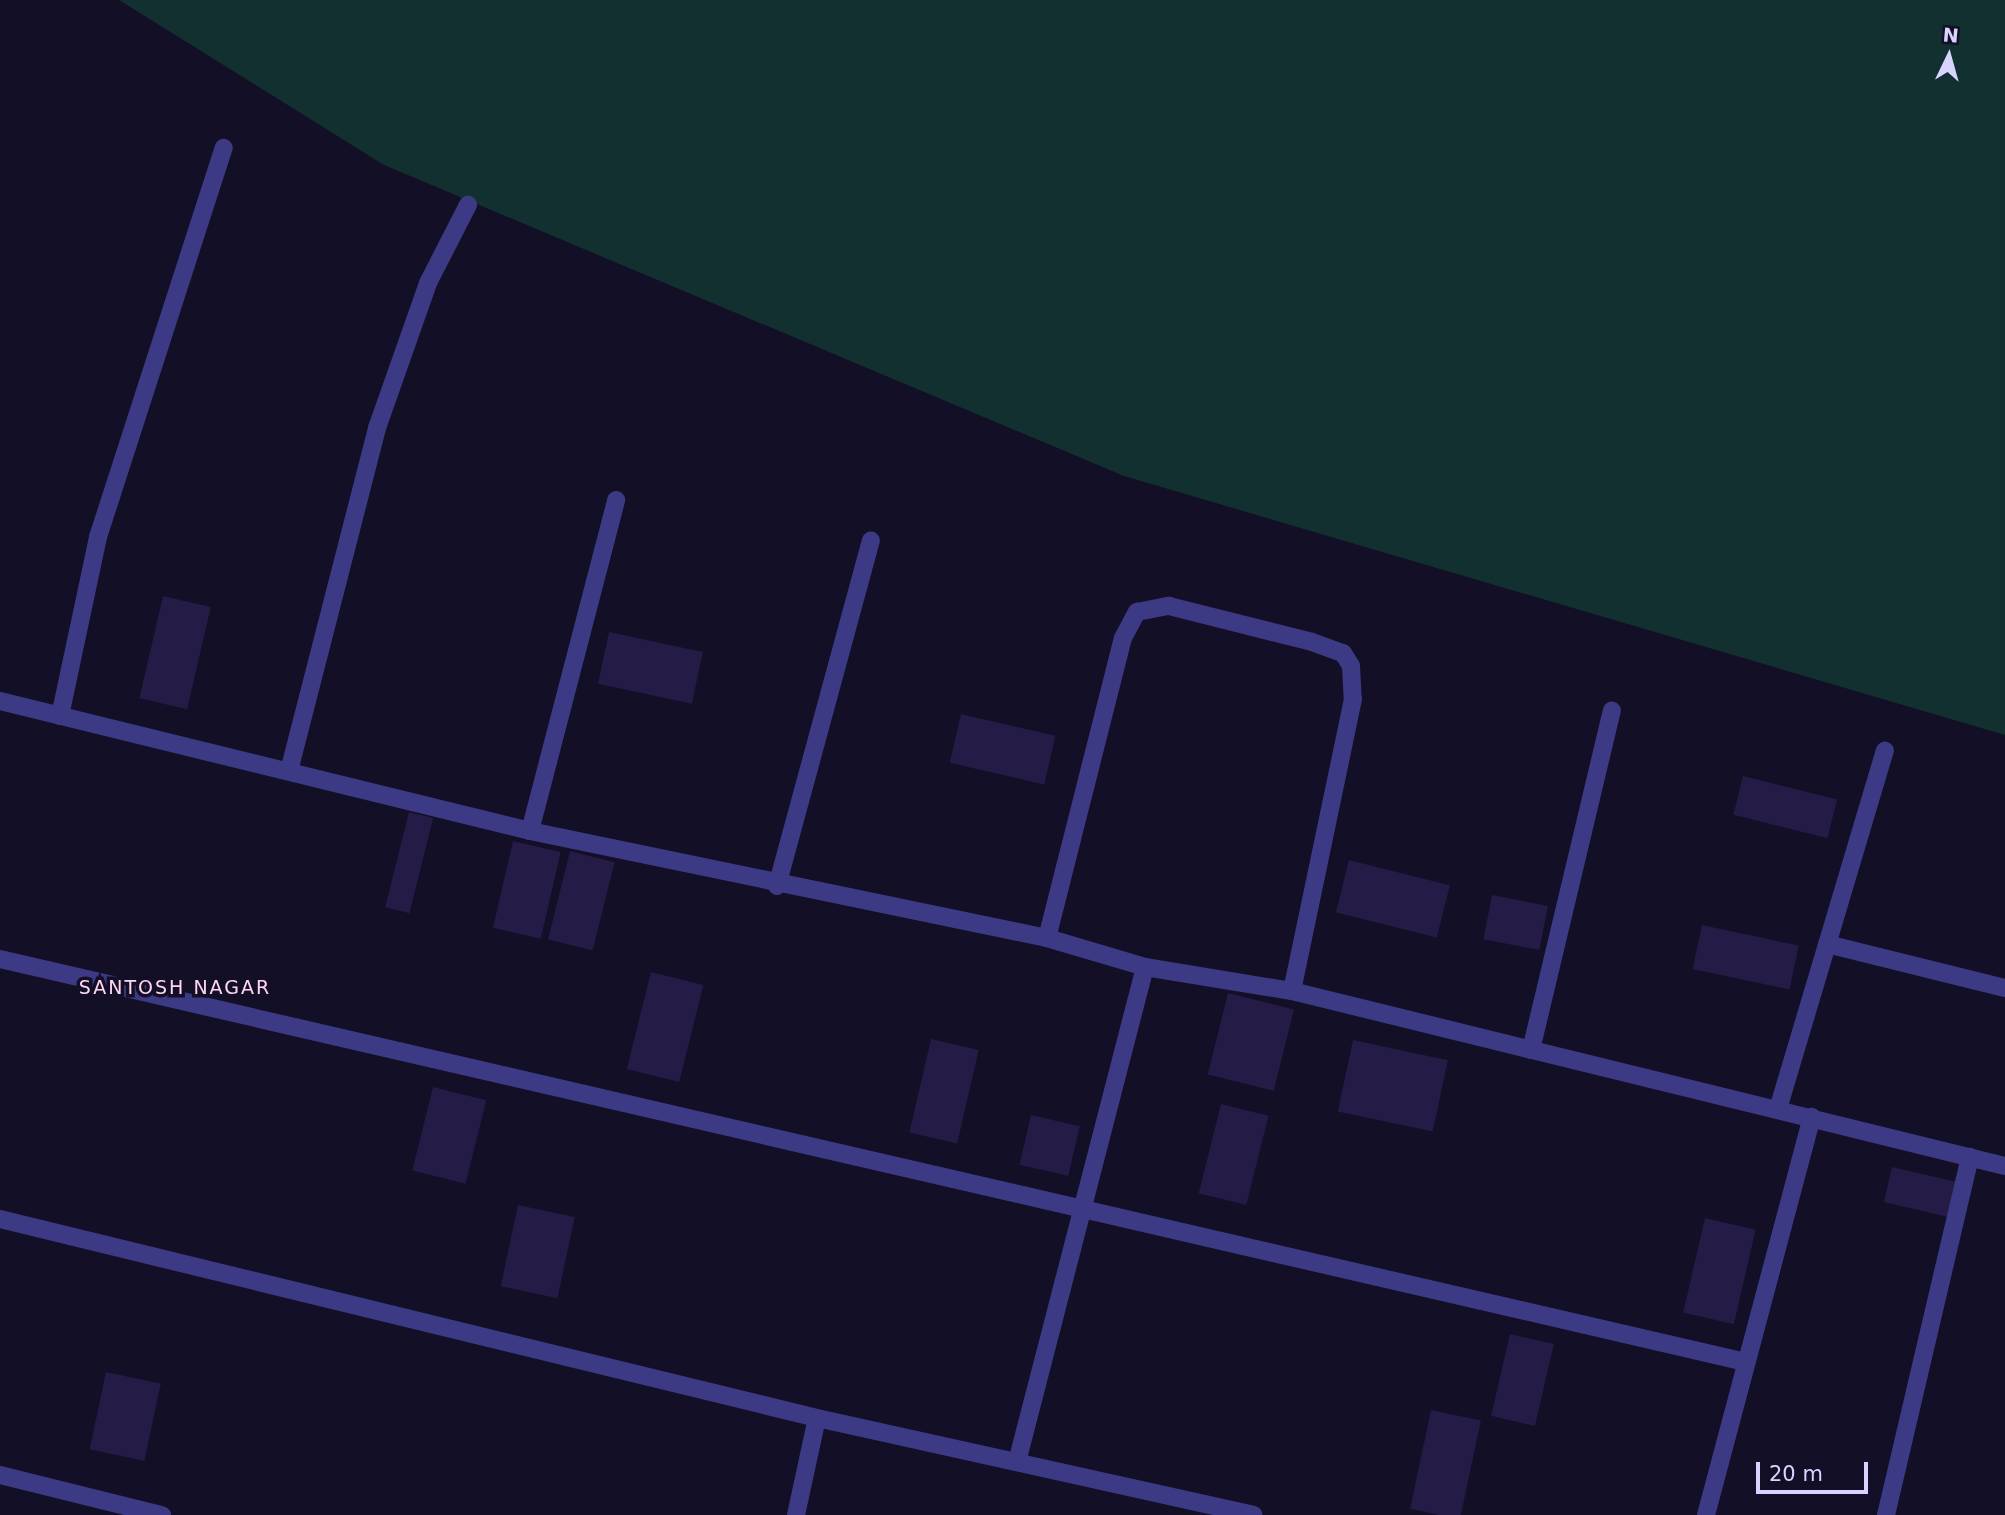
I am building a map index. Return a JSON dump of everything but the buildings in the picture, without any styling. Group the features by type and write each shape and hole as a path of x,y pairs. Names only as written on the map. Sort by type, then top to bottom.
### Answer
{"street":[{"path":"60,716 98,537 224,148"},
{"path":"289,771 377,428 424,294 468,205"},
{"path":"530,831 616,500"},
{"path":"777,886 870,541"},
{"path":"1047,938 1123,638 1137,612 1169,606 1312,642 1343,653 1352,666 1353,699 1292,991"},
{"path":"0,701 530,831 777,886 1047,938 1145,967 1292,991 2005,1166"},
{"path":"1531,1049 1612,711"},
{"path":"1778,1110 1885,751"},
{"path":"1827,944 2005,988"},
{"path":"0,959 1085,1205 1746,1362"},
{"path":"1018,1458 1145,967"},
{"path":"1706,1515 1812,1117"},
{"path":"1886,1515 1970,1157"},
{"path":"0,1219 817,1418 1018,1458 1253,1515"},
{"path":"796,1515 817,1418"},
{"path":"0,1475 162,1515"}],"green space":[{"path":"119,0 2005,0 2005,735 1124,476 384,165"}],"district":[{"name":"SANTOSH NAGAR","path":"175,988"}]}
